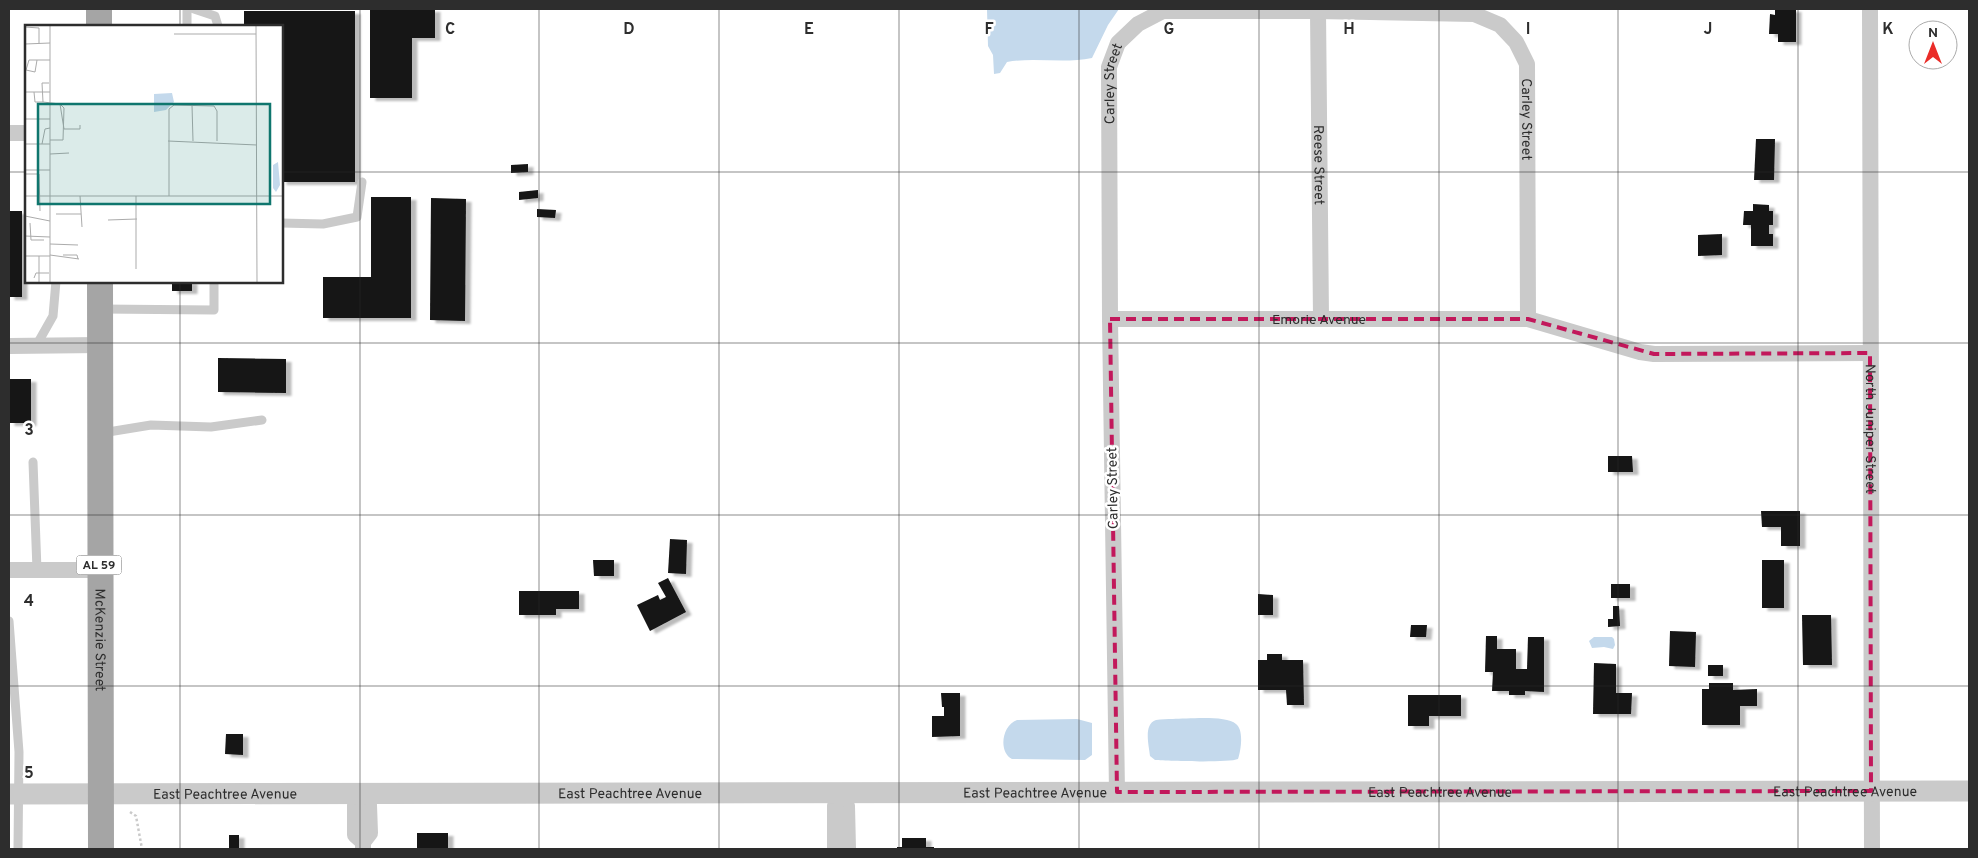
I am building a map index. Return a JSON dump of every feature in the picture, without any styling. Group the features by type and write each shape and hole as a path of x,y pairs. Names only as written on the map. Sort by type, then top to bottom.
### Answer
{"main road":[{"path":"99,9 99,25"},
{"name":"McKenzie Street","path":"100,282 99,570 101,849"}],"street":[{"name":"North Juniper Street","path":"1870,9 1872,849"},
{"name":"Carley Street","path":"1117,792 1110,318 1109,67 1118,43 1138,24 1162,11 1474,14 1500,25 1516,42 1527,64 1528,319"},
{"name":"Reese Street","path":"1318,11 1321,318"},
{"path":"9,133 25,133"},
{"name":"Emorie Avenue","path":"1110,318 1528,319 1640,352 1654,354 1870,353"},
{"path":"9,346 100,345"},
{"path":"9,570 99,570"},
{"name":"East Peachtree Avenue","path":"14,794 1969,791"},
{"path":"835,849 835,806 840,792"},
{"path":"840,792 847,806 848,849"},
{"path":"362,794 355,806 355,835 363,846"}],"lane":[{"path":"186,9 187,25"},
{"path":"194,9 215,16 218,25"},
{"path":"282,223 323,224 357,217 362,182"},
{"path":"36,346 53,316 56,282"},
{"path":"100,309 214,310 214,282"},
{"path":"100,433 151,425 211,427 262,420"},
{"path":"33,462 37,570"},
{"path":"9,621 19,752 14,794 18,849"}],"path":[{"path":"129,812 136,816 142,849"}],"highlighted area":[{"path":"1110,319 1528,319 1654,354 1870,353 1871,791 1117,792"}],"water":[{"path":"987,9 1119,9 1108,25 1092,58 1007,62 1000,73 994,74 993,55 988,46"},
{"path":"1594,637 1612,637 1615,645 1613,649 1604,647 1592,648 1589,641"},
{"path":"1077,719 1092,723 1092,755 1085,760 1012,759 1005,751 1003,745 1005,733 1008,727 1017,720"},
{"path":"1162,719 1224,719 1236,724 1241,735 1238,759 1211,761 1155,760 1150,756 1148,731 1152,722"}],"building":[{"path":"370,9 435,9 435,38 412,38 412,98 370,98"},
{"path":"1775,9 1796,9 1796,42 1778,42 1778,34 1769,34 1770,14 1775,15"},
{"path":"244,11 355,11 355,182 282,182 282,25 244,25"},
{"path":"1756,139 1775,139 1774,180 1754,180"},
{"path":"528,164 528,172 511,173 511,165"},
{"path":"538,190 538,198 519,200 519,192"},
{"path":"371,197 411,197 411,318 323,318 323,277 371,277"},
{"path":"431,198 466,199 465,321 430,320"},
{"path":"1753,204 1769,205 1769,211 1773,211 1773,225 1769,225 1769,234 1773,234 1773,246 1751,246 1751,225 1743,225 1744,211 1753,211"},
{"path":"537,209 556,210 555,218 537,217"},
{"path":"9,211 22,211 22,297 9,297"},
{"path":"1722,234 1722,255 1698,256 1698,235"},
{"path":"172,282 192,282 192,291 172,291"},
{"path":"218,358 286,359 286,393 218,392"},
{"path":"9,379 31,379 31,423 9,423"},
{"path":"1608,456 1632,456 1633,472 1608,472"},
{"path":"1761,511 1800,511 1800,546 1781,546 1781,527 1762,527"},
{"path":"670,539 687,540 686,574 668,573"},
{"path":"593,560 614,560 614,576 594,576"},
{"path":"1762,560 1784,560 1784,608 1762,608"},
{"path":"668,578 686,612 650,631 637,605 658,595 660,600 666,597 658,583"},
{"path":"1611,584 1630,584 1630,598 1611,598"},
{"path":"519,591 579,591 579,609 556,609 556,615 519,615"},
{"path":"1258,594 1273,595 1273,615 1258,615"},
{"path":"1613,606 1619,606 1620,626 1608,627 1608,619 1613,619"},
{"path":"1802,615 1831,615 1832,665 1803,665"},
{"path":"1411,625 1427,625 1426,637 1410,637"},
{"path":"1670,631 1696,632 1695,667 1669,666"},
{"path":"1486,636 1497,636 1497,649 1516,649 1516,669 1527,669 1528,637 1544,637 1544,692 1525,691 1525,695 1509,695 1509,691 1492,691 1493,672 1485,672"},
{"path":"1267,654 1282,654 1282,660 1303,660 1304,705 1287,705 1286,690 1258,690 1258,660 1267,660"},
{"path":"1594,663 1616,664 1616,693 1632,693 1631,714 1593,714"},
{"path":"1708,665 1723,665 1723,676 1708,676"},
{"path":"1709,683 1733,683 1733,690 1757,689 1757,706 1740,706 1740,725 1702,725 1702,689 1709,689"},
{"path":"941,693 960,693 960,736 932,737 932,716 944,716"},
{"path":"1408,695 1461,695 1461,716 1429,716 1429,726 1408,726"},
{"path":"226,734 243,734 243,755 225,754"},
{"path":"417,833 448,833 448,849 417,849"},
{"path":"229,835 239,835 239,849 229,849"},
{"path":"902,838 926,838 926,847 934,847 934,849 897,849 897,847 902,847"}]}
